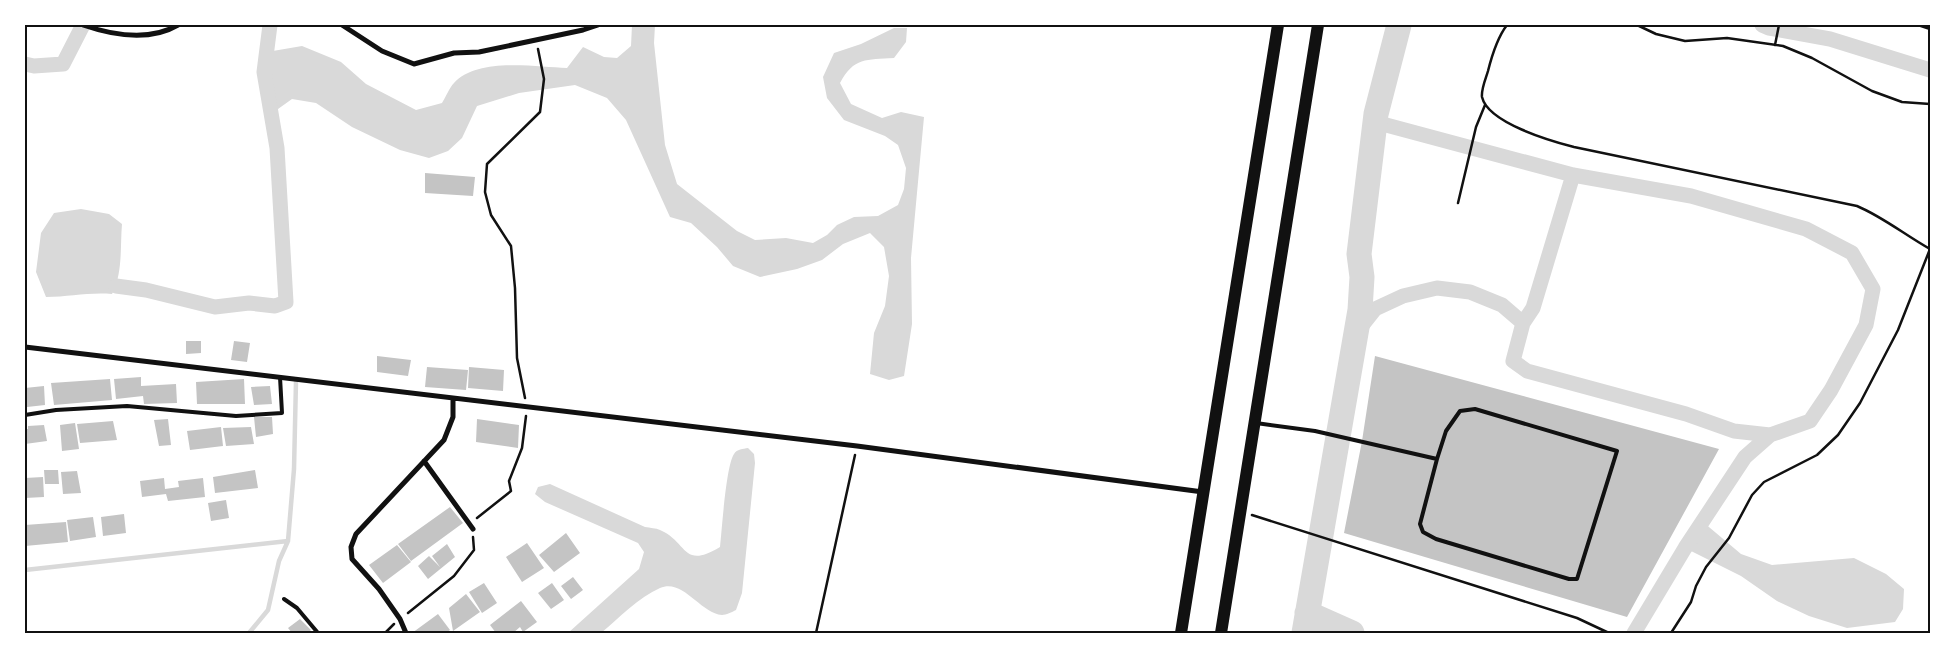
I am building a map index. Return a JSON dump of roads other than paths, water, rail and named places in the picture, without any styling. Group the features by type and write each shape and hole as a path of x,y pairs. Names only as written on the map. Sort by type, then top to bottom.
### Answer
{"main road":[{"path":"1181,633 1278,25"},
{"path":"1221,633 1318,25"}],"street":[{"path":"83,25 106,33 145,36 178,25"},
{"path":"342,25 382,51 414,64 454,53 479,52 598,25"},
{"path":"25,347 857,446 1203,492"},
{"path":"406,633 400,619 378,589 352,559 351,546 356,534 444,440 453,417 453,398"},
{"path":"424,461 473,529"}],"lane":[{"path":"25,415 56,410 127,406 236,416 282,413 280,377"},
{"path":"1475,409 1616,451 1577,579 1569,579 1436,540 1423,532 1420,524 1437,459 1446,431 1460,411 1475,409"},
{"path":"1255,422 1315,431 1437,459"},
{"path":"284,600 297,608 318,633"}],"waterway":[{"path":"25,64 34,66 63,64 83,25"},
{"path":"116,286 146,290 215,307 249,303 275,306 286,302 277,148 264,72 270,25"},
{"path":"1304,633 1360,310 1362,277 1359,254 1376,114 1399,25"},
{"path":"1762,25 1769,28 1830,39 1930,70"},
{"path":"1375,122 1573,175 1691,196 1806,229 1852,253 1873,289 1866,325 1831,390 1810,421 1770,435 1745,457 1685,548 1634,633"},
{"path":"1523,323 1533,308 1573,175"},
{"path":"1356,333 1375,309 1403,296 1437,288 1470,292 1502,305 1523,323 1513,361 1527,371 1686,414 1734,431 1770,435"},
{"path":"249,633 268,610 279,561 288,541 294,469 296,381"},
{"path":"25,570 288,541"},
{"path":"1307,613 1352,633"}]}
